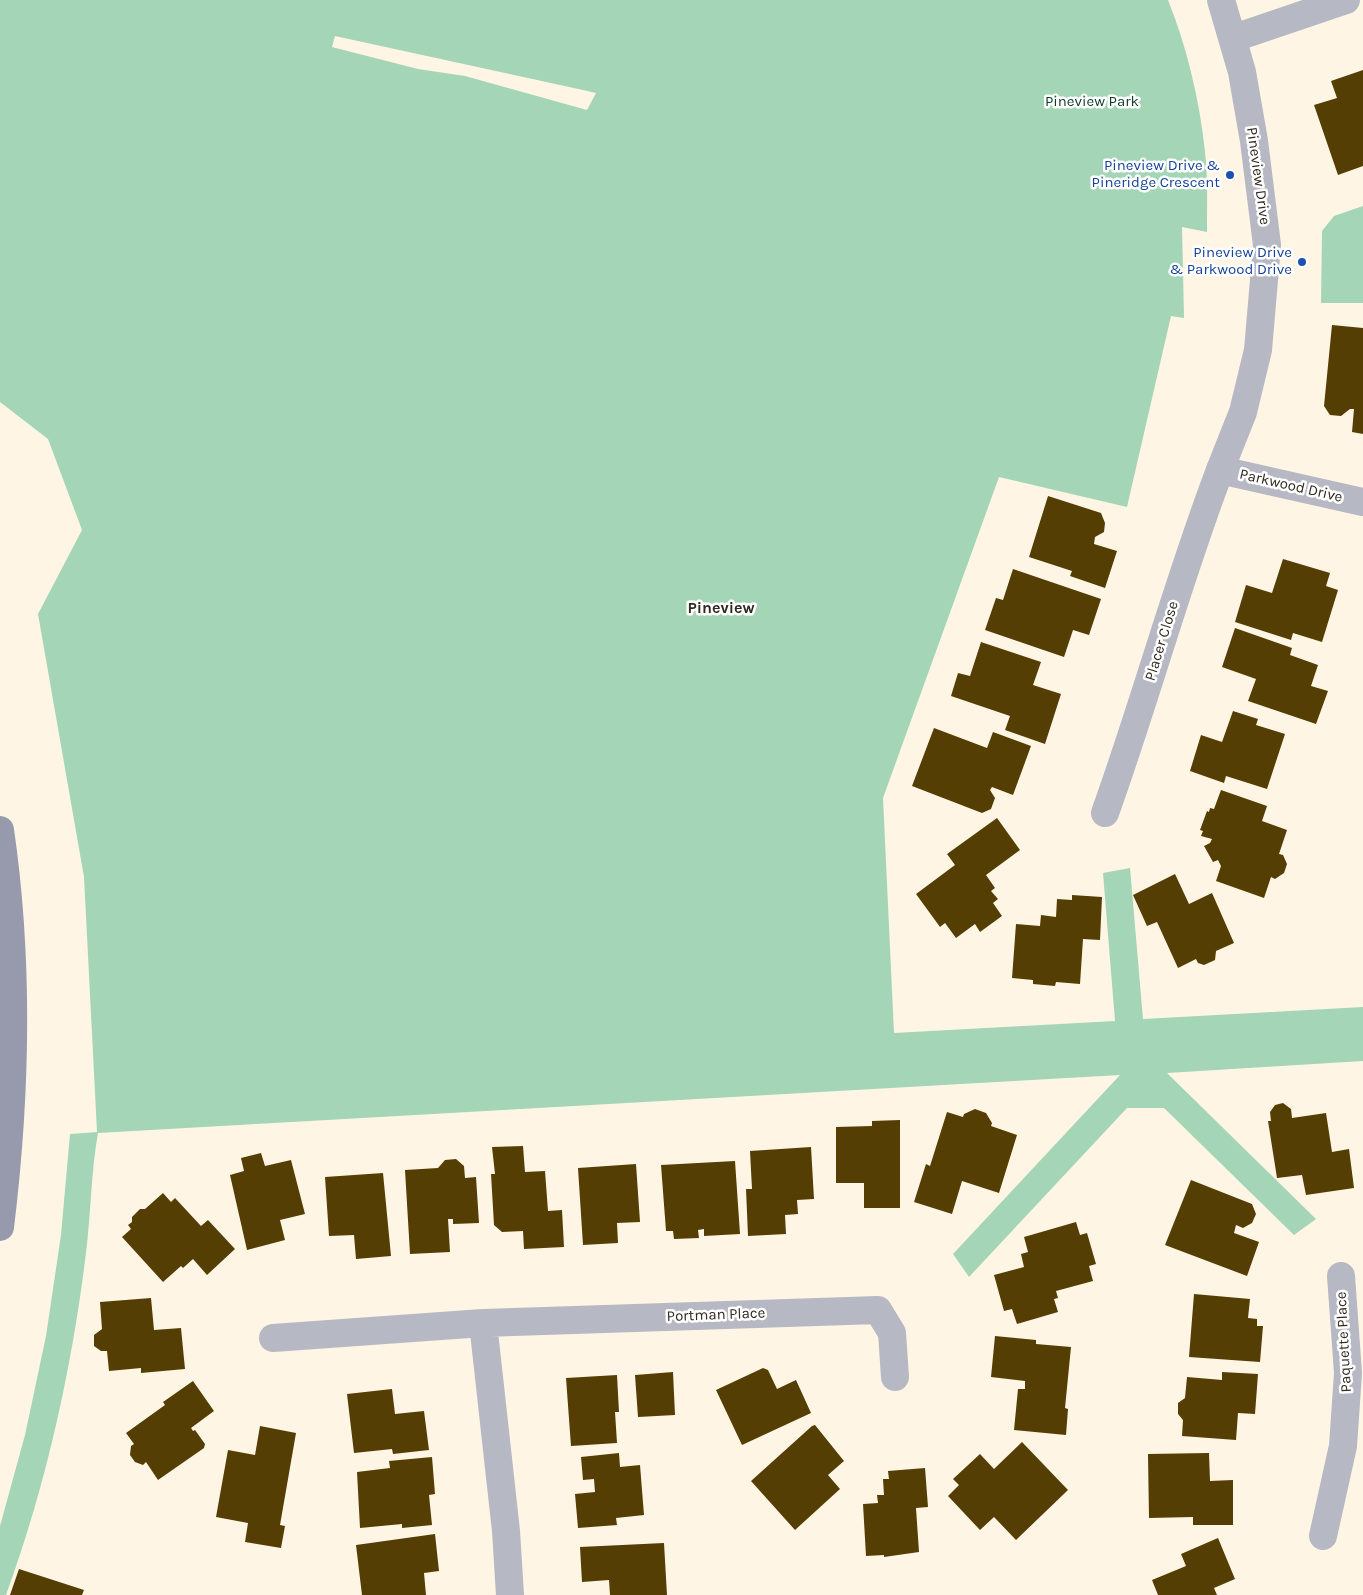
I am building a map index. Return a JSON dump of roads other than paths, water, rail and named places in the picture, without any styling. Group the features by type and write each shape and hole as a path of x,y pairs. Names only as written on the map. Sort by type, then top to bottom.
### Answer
{"main road":[{"path":"0,830 9,926 12,1012 11,1099 0,1227"}],"street":[{"name":"Pineview Drive","path":"1220,470 1243,412 1258,350 1267,245 1254,141 1242,72 1234,38 1221,0"},
{"path":"1234,38 1346,0"},
{"name":"Parkwood Drive","path":"1220,470 1363,502"},
{"name":"Placer Close","path":"1105,813 1133,735 1195,535 1220,470"},
{"name":"Paquette Place","path":"1322,1536 1354,1408 1348,1373 1341,1276"},
{"name":"Portman Place","path":"273,1338 483,1323 878,1310 892,1333 895,1377"},
{"path":"483,1323 506,1531 510,1595"}],"place":[{"name":"Pineview Drive & Pineridge Crescent","path":"1230,175"},
{"name":"Pineview Drive & Parkwood Drive","path":"1302,262"}],"district":[{"name":"Pineview","path":"721,608"}],"park label":[{"name":"Pineview Park","path":"1092,102"}]}
